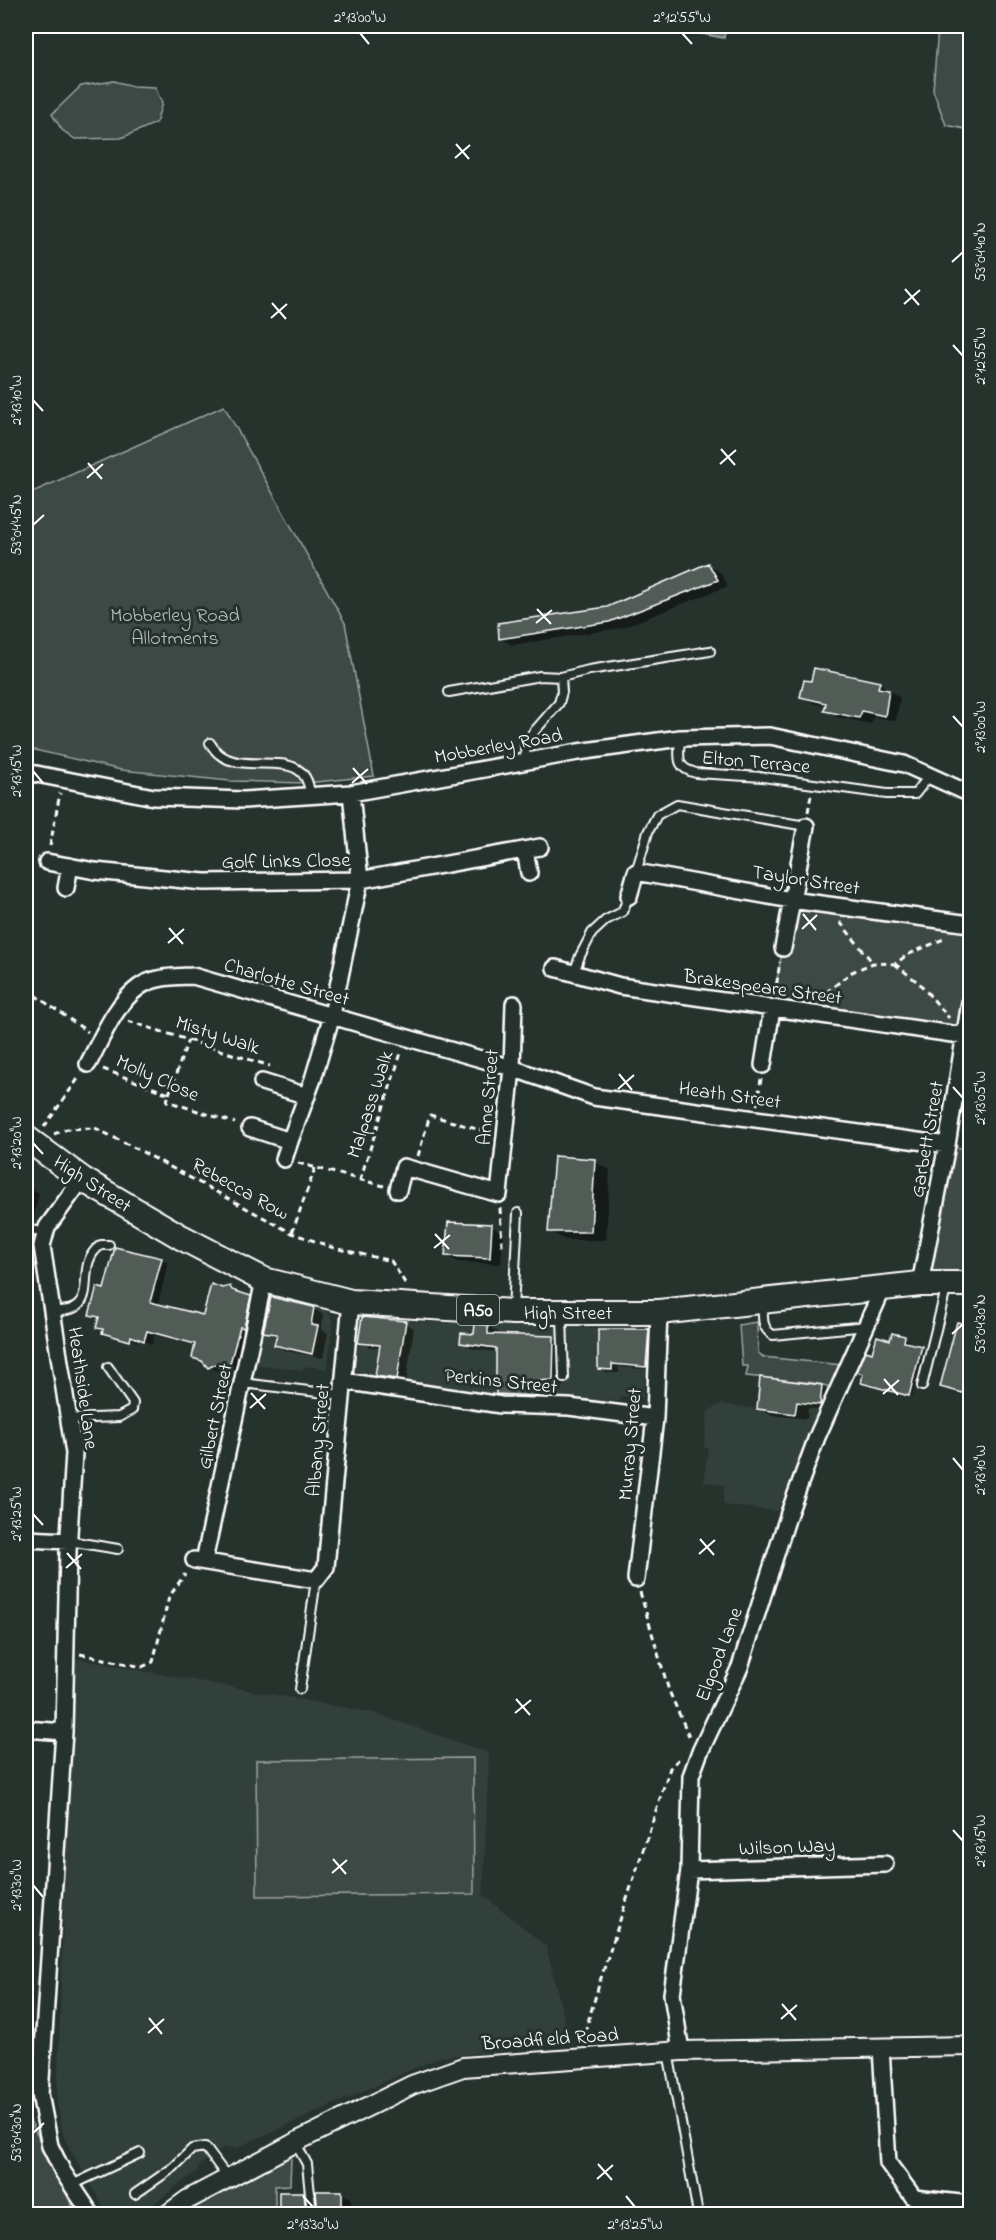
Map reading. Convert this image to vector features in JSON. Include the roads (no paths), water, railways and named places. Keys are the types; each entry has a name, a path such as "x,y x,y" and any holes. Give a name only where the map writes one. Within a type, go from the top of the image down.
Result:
{"main road":[{"name":"High Street","path":"29,1141 82,1179 181,1237 264,1280 351,1302 513,1312 659,1312 921,1284 959,1284"}],"street":[{"name":"Mobberley Road","path":"26,772 154,797 244,800 351,792 680,738 770,736 904,764 970,794"},
{"path":"284,1160 332,1015 360,880 351,792"},
{"path":"783,948 806,826"},
{"name":"Golf Links Close","path":"47,862 104,872 204,882 360,880 533,848 529,873"},
{"path":"66,888 70,866"},
{"path":"629,896 636,872"},
{"name":"Taylor Street","path":"636,872 791,900 970,924"},
{"name":"Brakespeare Street","path":"555,968 620,986 966,1036"},
{"name":"Charlotte Street","path":"88,1064 122,1004 141,985 167,977 194,976 512,1068"},
{"name":"Garbett Street","path":"921,1284 966,1057 970,1002"},
{"name":"Anne Street","path":"398,1190 404,1167 499,1194 505,1137 512,1120 514,1004"},
{"path":"764,1065 772,1009"},
{"name":"Heath Street","path":"512,1068 594,1097 947,1145"},
{"path":"262,1082 307,1096"},
{"path":"250,1128 290,1141"},
{"name":"Heathside Lane","path":"82,1179 47,1227 42,1246 74,1453 64,1651 63,1732 40,2094 50,2146 63,2172 91,2214"},
{"name":"Gilbert Street","path":"264,1280 243,1383 199,1560 316,1580"},
{"name":"Elgood Lane","path":"674,2052 672,1994 689,1870 691,1776 740,1667 789,1513 817,1437 883,1288"},
{"name":"Albany Street","path":"316,1580 326,1567 351,1302"},
{"name":"Murray Street","path":"636,1579 654,1418 659,1312"},
{"name":"Perkins Street","path":"343,1388 501,1405 569,1407 654,1418"},
{"path":"26,1539 69,1541"},
{"path":"26,1729 63,1732"},
{"name":"Wilson Way","path":"689,1870 885,1864"},
{"name":"Broadfield Road","path":"168,2214 186,2200 295,2143 412,2085 463,2067 674,2052 970,2046"},
{"path":"881,2048 888,2163 914,2198 970,2204"}],"lane":[{"path":"449,692 540,676 561,677 590,670 710,651"},
{"path":"526,762 525,746 559,703 562,692 561,677"},
{"name":"Elton Terrace","path":"680,738 679,762 685,770 696,773 763,777 887,794 915,794 930,776"},
{"path":"210,743 218,753 239,762 283,765 297,769 305,774 309,782 310,795"},
{"path":"636,872 648,832 657,815 677,804 806,826"},
{"path":"574,973 592,933 606,920 622,912 629,896"},
{"path":"513,1312 518,1213"},
{"path":"26,1229 46,1233"},
{"path":"51,1311 67,1312 79,1306 83,1299 92,1255 101,1245 109,1245"},
{"path":"922,1386 959,1284"},
{"path":"763,1301 763,1322 767,1331 773,1335 867,1326"},
{"path":"562,1312 564,1378"},
{"path":"69,1419 119,1417 132,1410 133,1403 108,1367"},
{"path":"243,1383 343,1388"},
{"path":"69,1541 118,1549"},
{"path":"300,1689 316,1580"},
{"path":"674,2052 698,2214"},
{"path":"295,2143 308,2164 312,2214"},
{"path":"135,2194 174,2167 192,2149 205,2147 228,2178"},
{"path":"72,2185 140,2153"}],"park label":[{"name":"Mobberley Road Allotments","path":"175,626"}]}
